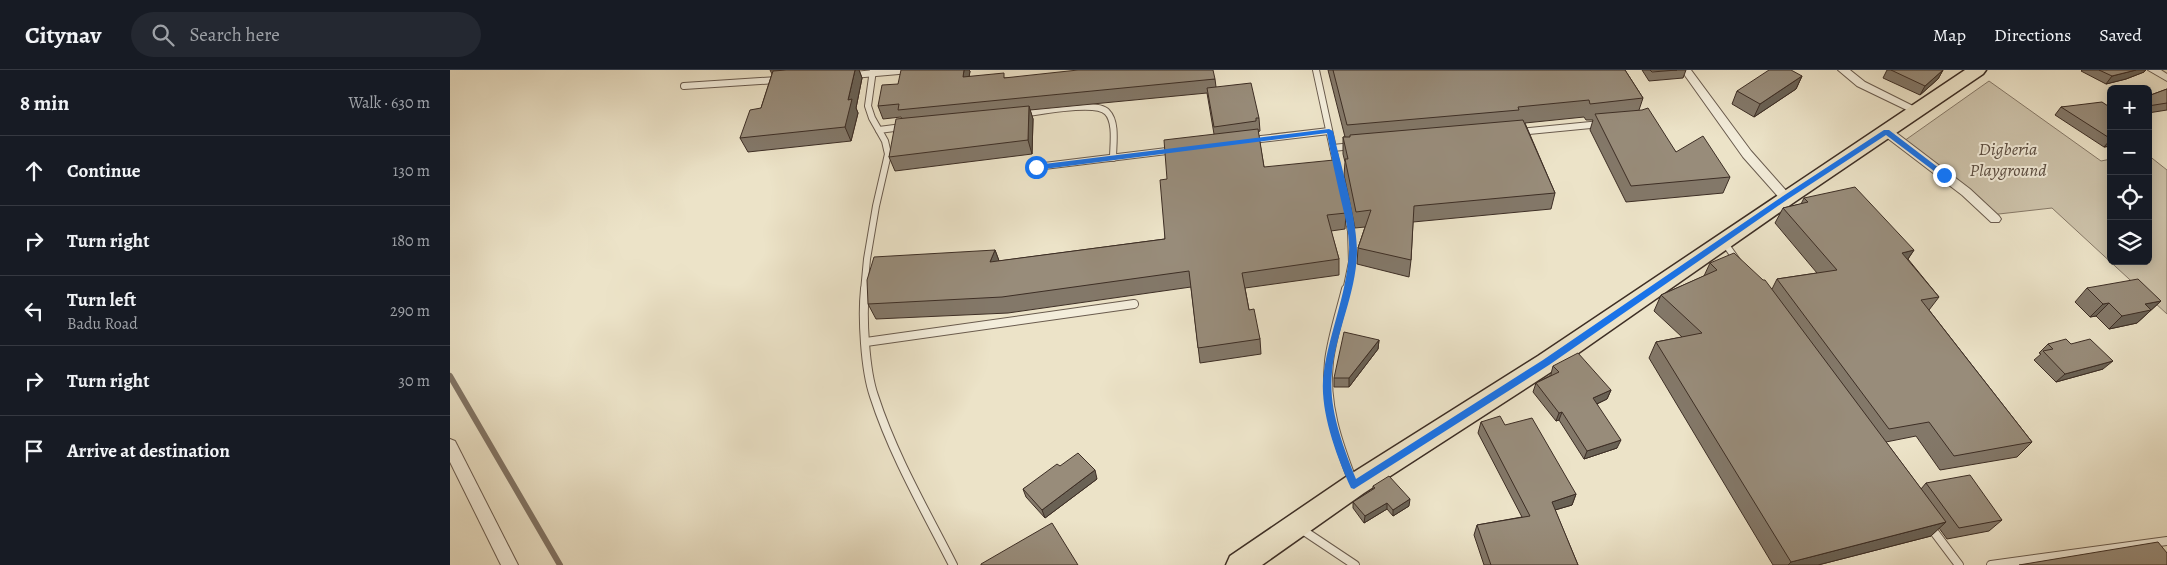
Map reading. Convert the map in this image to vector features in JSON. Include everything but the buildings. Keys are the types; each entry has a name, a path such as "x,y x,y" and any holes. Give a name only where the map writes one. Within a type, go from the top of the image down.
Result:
{"main road":[{"path":"1240,565 1354,485 1546,363 1786,198 1978,70"}],"street":[{"path":"1686,70 1747,154 1786,198"},
{"path":"1843,70 1861,84 1917,110"},
{"path":"2153,70 2167,78"},
{"path":"1886,131 1966,192 1995,219"},
{"path":"450,446 510,565"}],"lane":[{"path":"842,76 910,70"},
{"path":"1316,70 1351,231 1353,251 1351,272 1328,373 1329,400 1333,426 1341,454 1354,485"},
{"path":"872,72 868,106 872,118 885,141 888,154 876,206 867,259 864,296 866,342 873,394 898,458 953,565"},
{"path":"684,86 783,80"},
{"path":"1018,114 1087,107 1106,109 1111,119 1113,158"},
{"path":"1514,132 1610,124"},
{"path":"879,130 909,127"},
{"path":"1241,142 1329,131"},
{"path":"1333,148 1361,146"},
{"path":"1036,167 1182,149"},
{"path":"1723,241 1746,273"},
{"path":"866,342 1134,304"},
{"path":"1924,519 1959,565"},
{"path":"1296,526 1355,565"},
{"path":"1991,565 2167,540"}],"green space":[{"name":"Digberia Playground","path":"1989,81 2101,161 2107,160 2107,259 2052,208 1990,215 1904,141"},
{"name":"Digberia Playground","path":"2152,158 2167,170 2167,314 2114,265 2152,265"}],"waterway":[{"path":"450,376 560,565"}],"route":[{"path":"1036,167 1329,131 1351,231 1353,251 1351,272 1341,307 1328,373 1329,400 1333,426 1341,454 1354,485 1546,363 1886,131 1944,175"}]}
